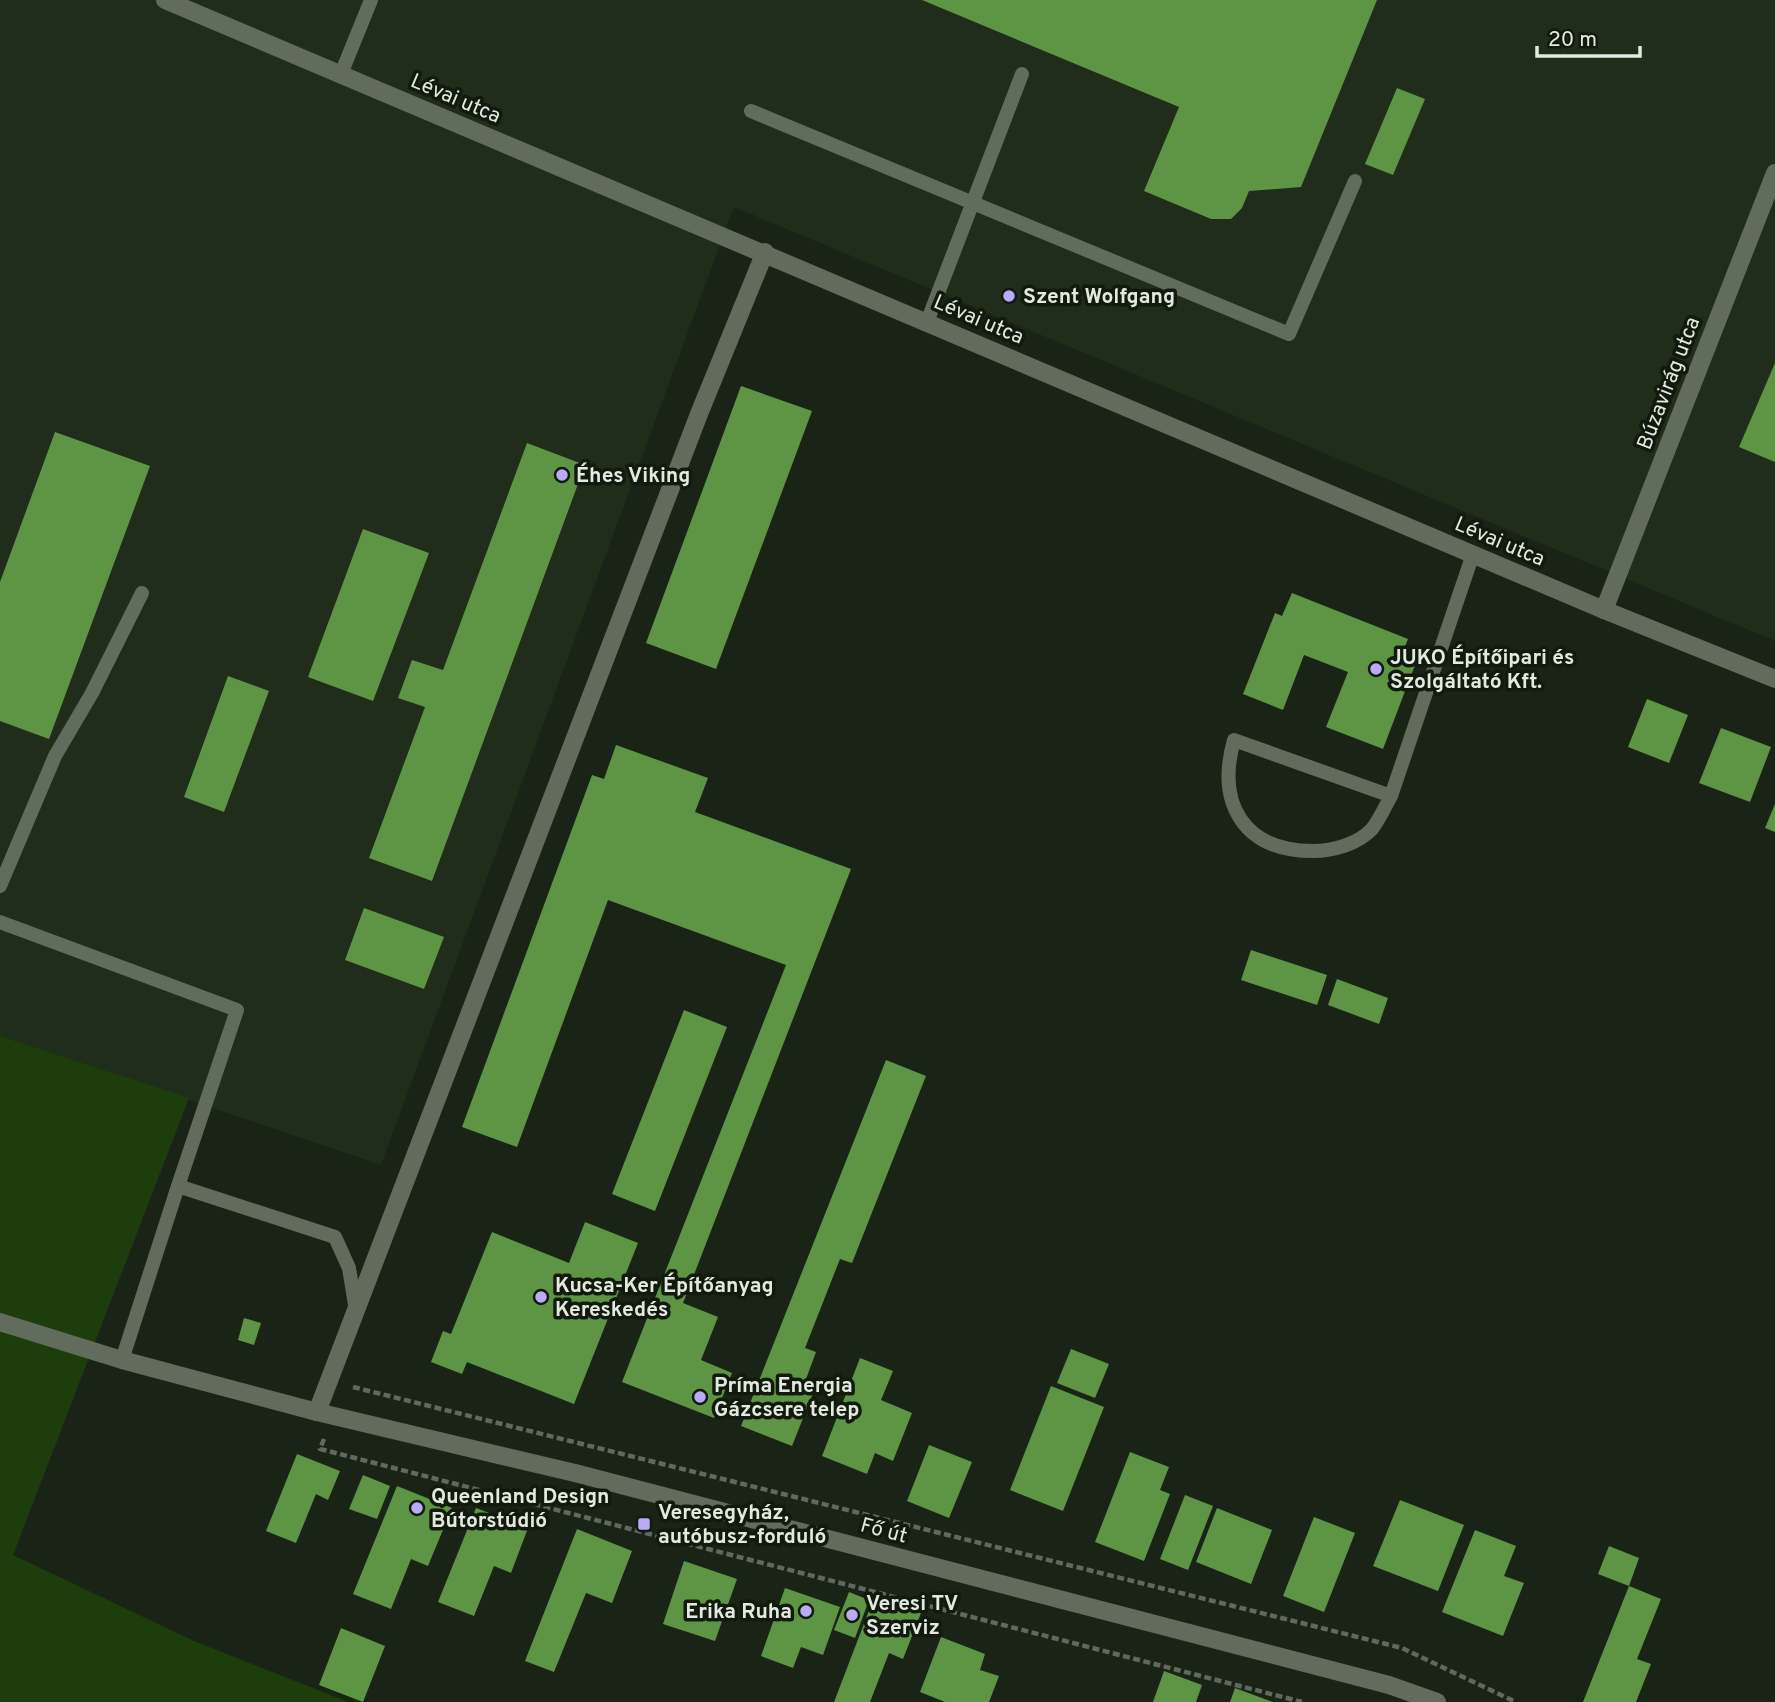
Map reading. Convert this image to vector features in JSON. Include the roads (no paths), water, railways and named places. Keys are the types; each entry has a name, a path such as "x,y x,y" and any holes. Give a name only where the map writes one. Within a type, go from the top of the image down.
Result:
{"street":[{"name":"Lévai utca","path":"165,0 1604,610 1775,679"},
{"name":"Búzavirág utca","path":"1604,610 1775,173"},
{"path":"325,1414 328,1381 689,440 765,253"},
{"name":"Fő út","path":"0,1322 121,1360 325,1414 628,1486 1389,1685 1437,1702"}],"lane":[{"path":"341,74 370,0"},
{"path":"927,322 1022,74"},
{"path":"751,111 1289,334 1355,181"},
{"path":"1391,796 1234,740 1228,762 1228,784 1234,809 1246,828 1267,845 1292,851 1326,851 1355,842 1371,829 1391,796 1473,554"},
{"path":"0,886 55,756 92,693 142,593"},
{"path":"0,922 237,1010 121,1360"},
{"path":"178,1186 335,1237 349,1268 356,1311"}],"place":[{"name":"Szent Wolfgang","path":"1009,296"},
{"name":"Éhes Viking","path":"562,475"},
{"name":"JUKO Építőipari és Szolgáltató Kft.","path":"1376,669"},
{"name":"Kucsa-Ker Építőanyag Kereskedés","path":"541,1297"},
{"name":"Príma Energia Gázcsere telep","path":"700,1397"},
{"name":"Queenland Design Bútorstúdió","path":"417,1508"},
{"name":"Veresegyház, autóbusz-forduló","path":"644,1524"},
{"name":"Erika Ruha","path":"806,1611"},
{"name":"Veresi TV Szerviz","path":"852,1615"}]}
